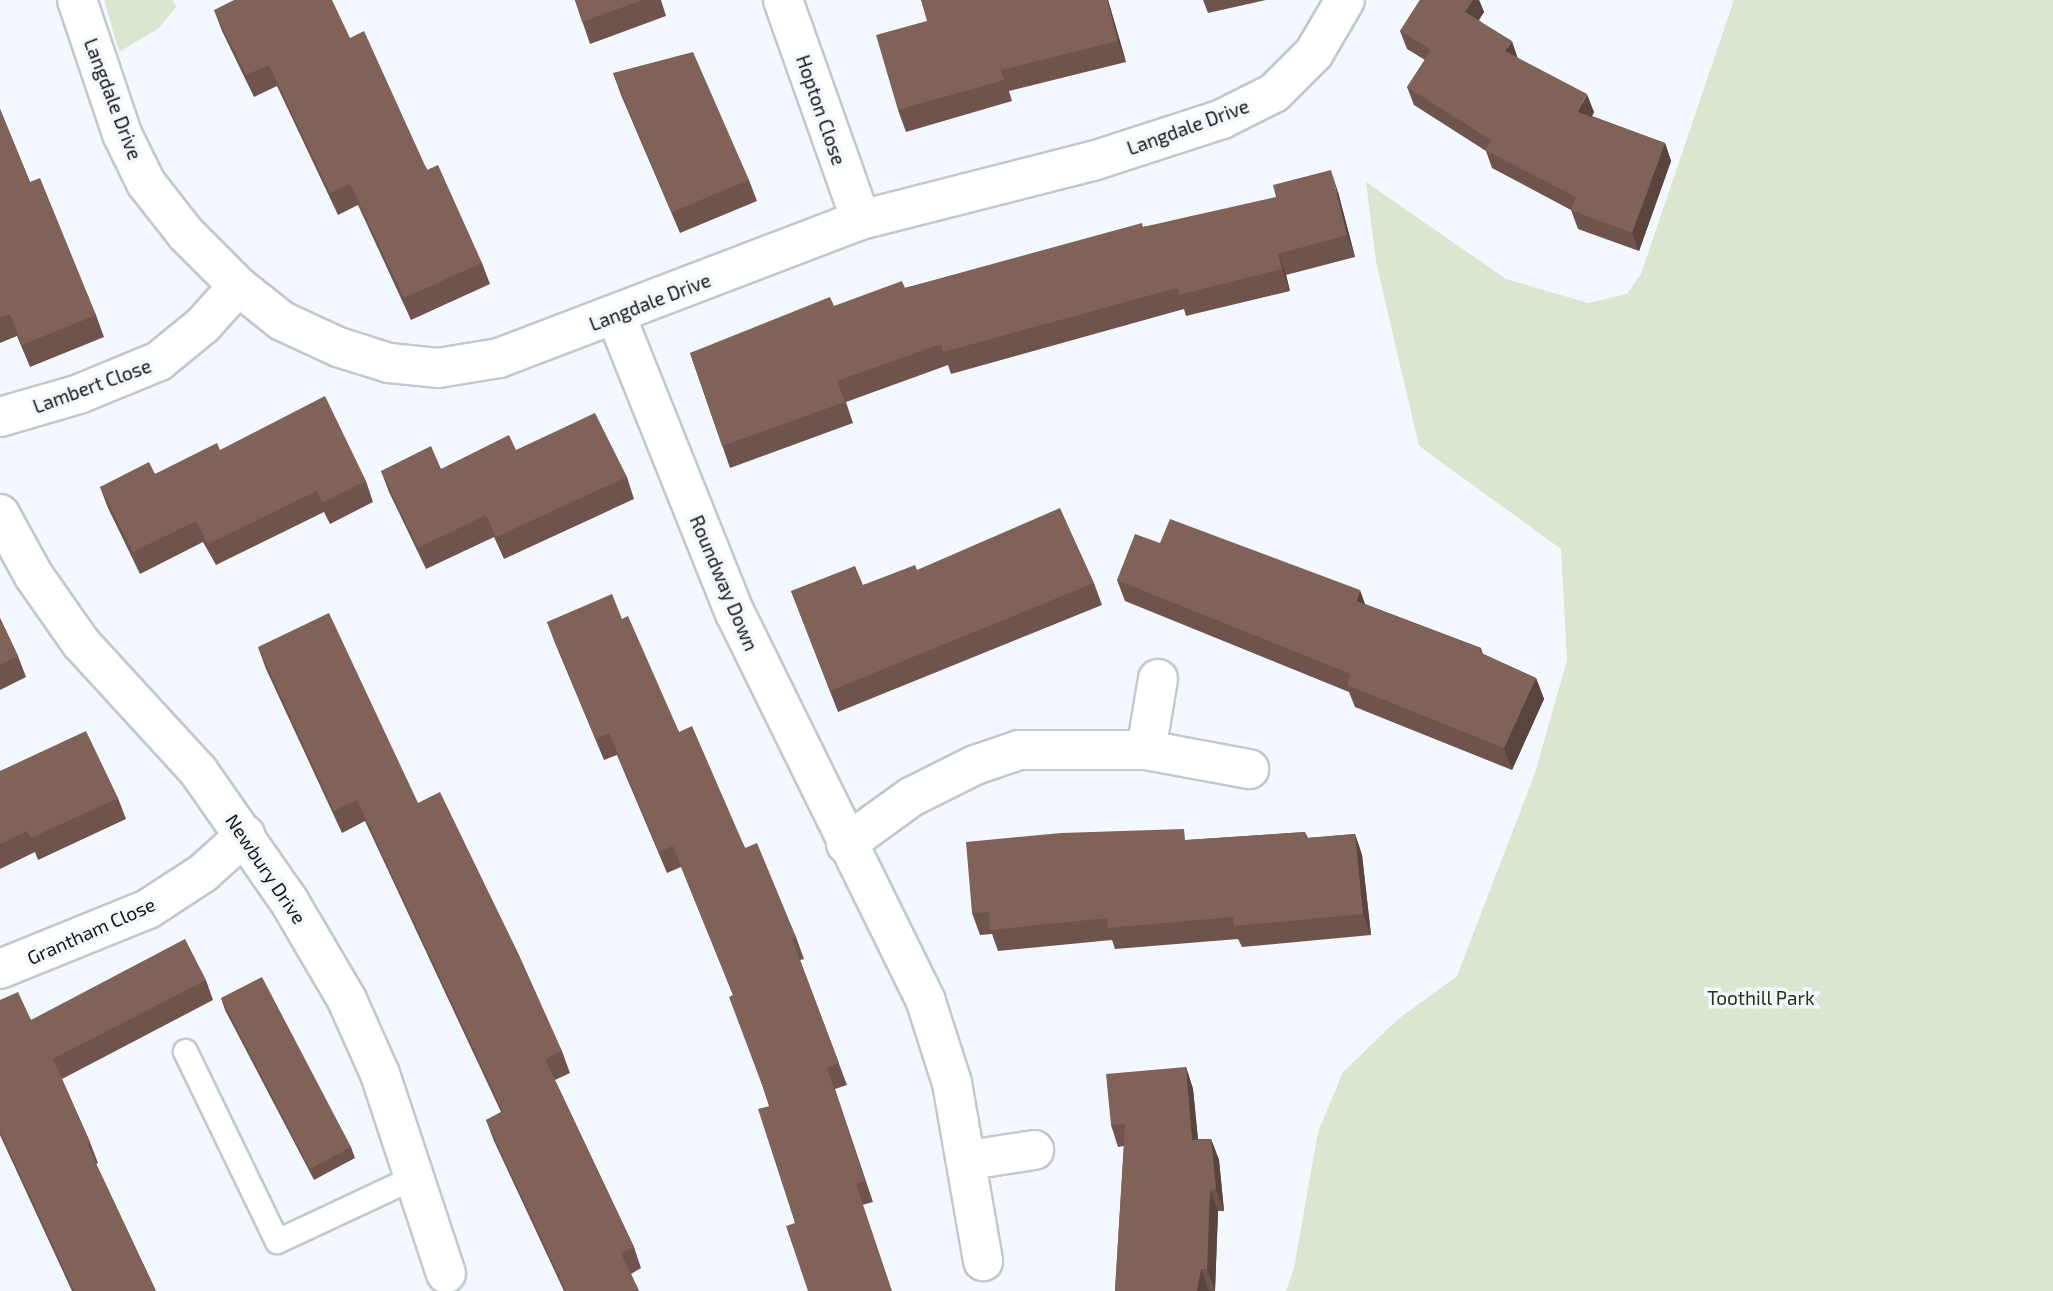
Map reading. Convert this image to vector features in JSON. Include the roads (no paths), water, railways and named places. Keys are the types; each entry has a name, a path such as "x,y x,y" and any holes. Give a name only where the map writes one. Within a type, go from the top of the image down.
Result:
{"street":[{"name":"Langdale Drive","path":"77,0 103,86 146,183 186,234 238,286 282,321 338,347 389,363 438,368 499,358 616,316 861,220 1093,161 1222,118 1274,93 1314,53 1345,0"},
{"name":"Hopton Close","path":"783,0 861,220"},
{"name":"Lambert Close","path":"0,417 79,394 159,361 203,325 238,286"},
{"name":"Roundway Down","path":"616,316 735,613 846,844 926,1002 952,1083 969,1160 984,1261"},
{"name":"Newbury Drive","path":"0,514 34,576 81,643 199,772 246,835 347,1000 416,1176 446,1273"},
{"path":"1146,750 1158,679"},
{"path":"846,844 911,797 975,765 1019,750 1146,750 1249,769"},
{"name":"Grantham Close","path":"0,970 148,909 203,873 246,835"},
{"path":"969,1160 1034,1150"}],"lane":[{"path":"185,1051 276,1241 416,1176"}],"park label":[{"name":"Toothill Park","path":"1761,998"}]}
